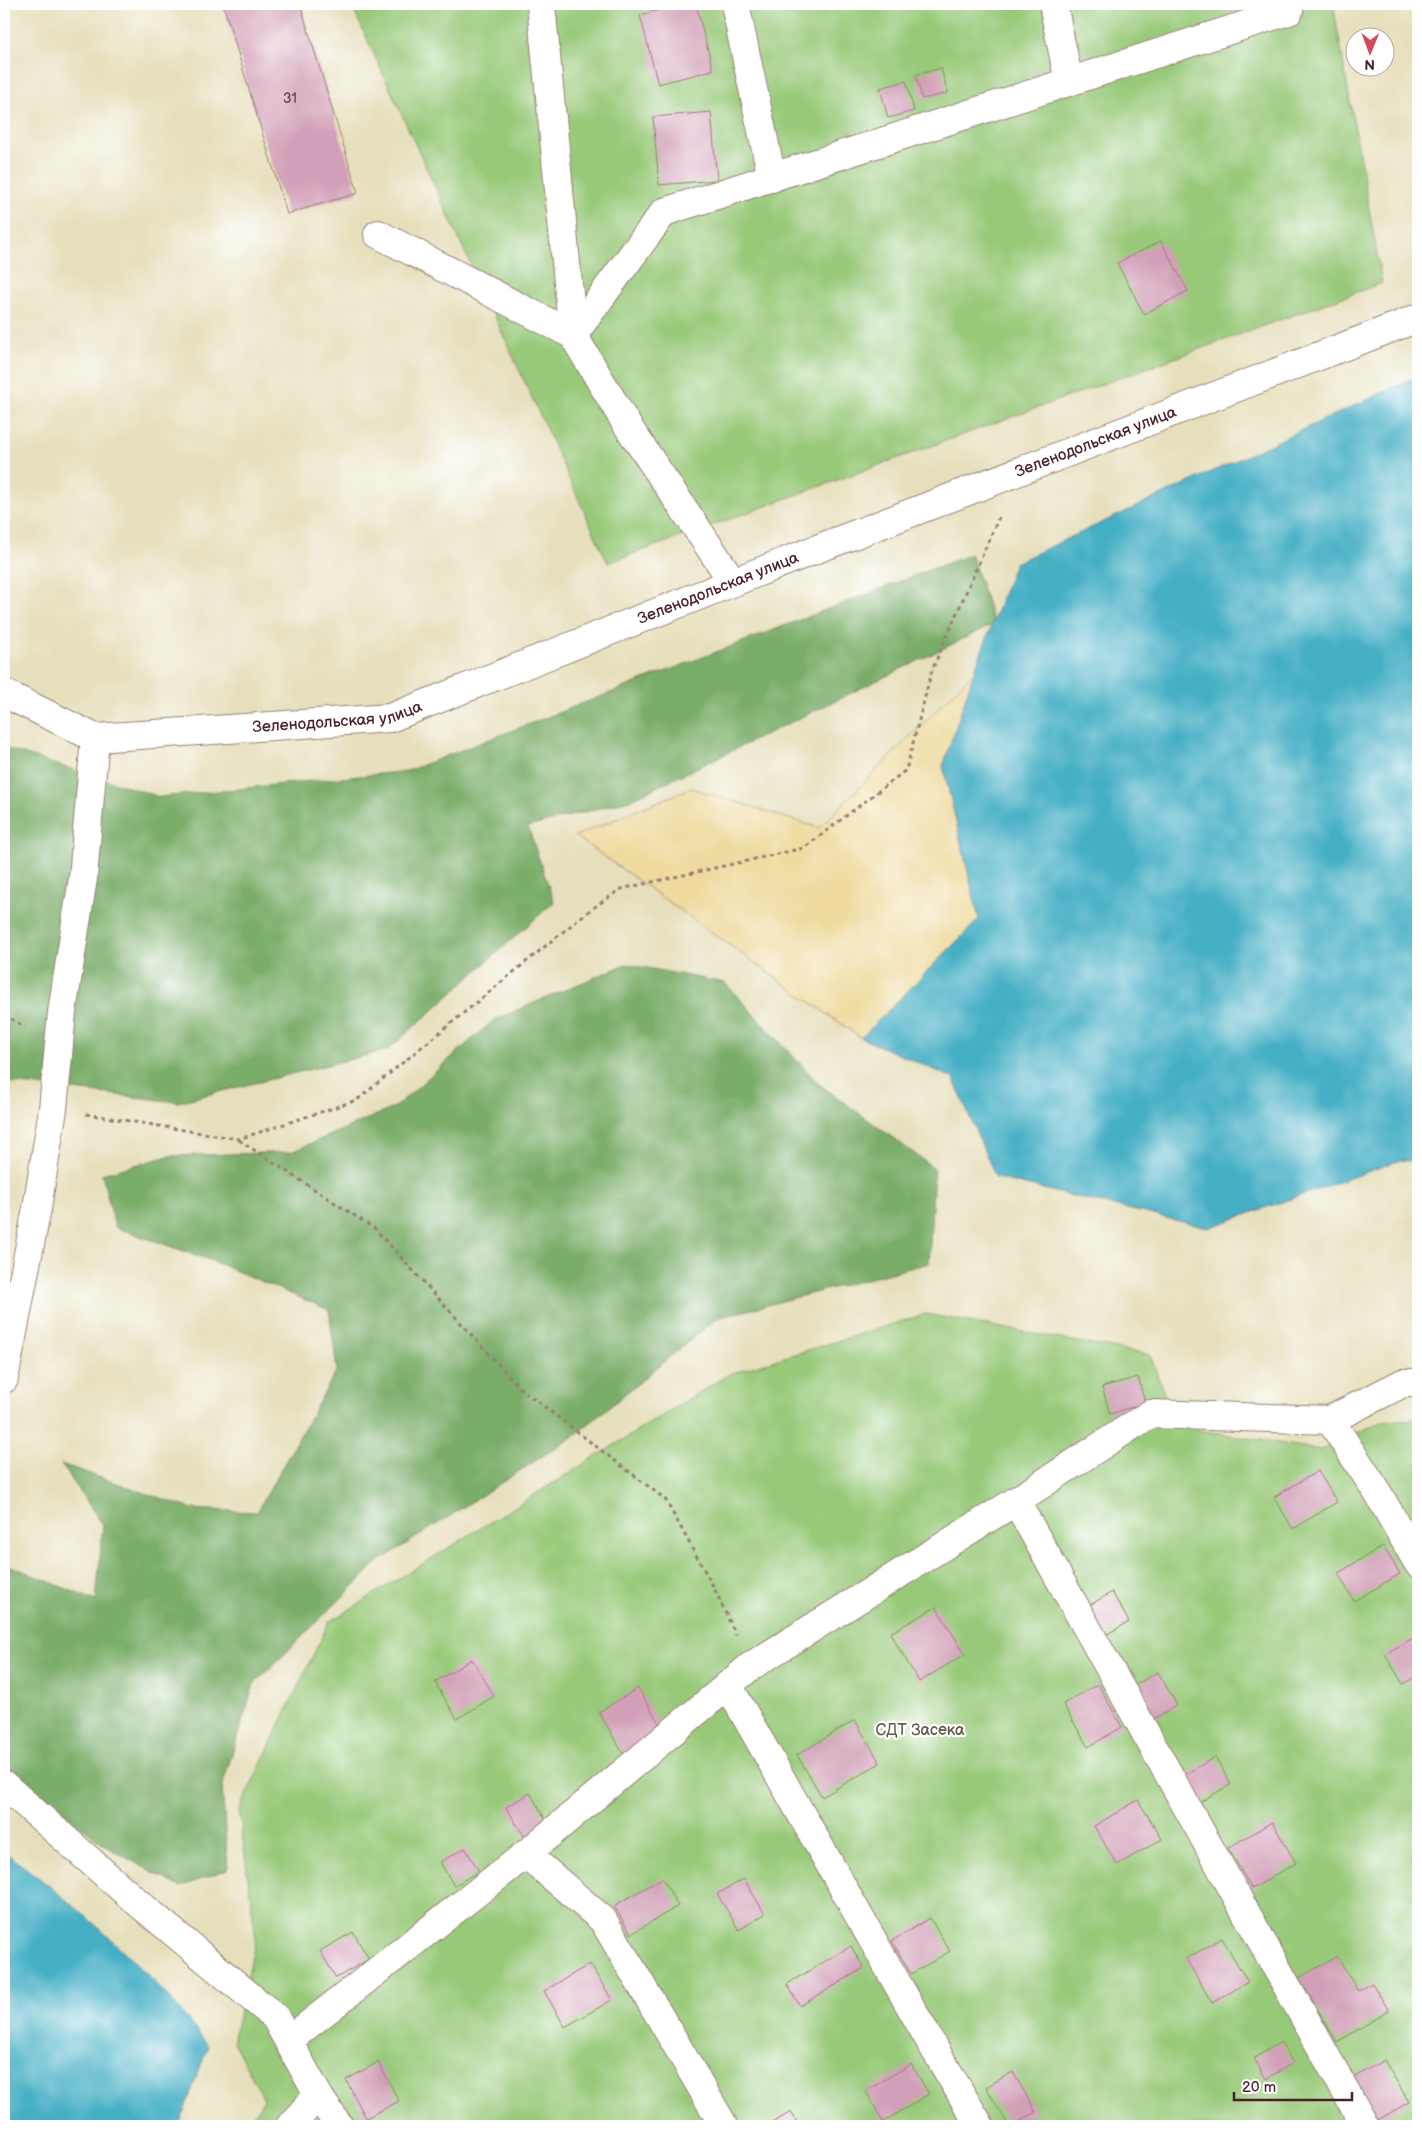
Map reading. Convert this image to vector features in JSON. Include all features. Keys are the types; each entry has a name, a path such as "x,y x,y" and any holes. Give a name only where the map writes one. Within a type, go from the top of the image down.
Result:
{"street":[{"path":"542,4 573,335 628,425 733,582"},
{"path":"736,4 772,178"},
{"path":"1053,4 1069,82"},
{"path":"573,335 664,212 1289,11"},
{"path":"378,234 573,335"},
{"name":"Зеленодольская улица","path":"95,738 390,718 733,582 1418,318"},
{"path":"4,693 95,738 83,878 62,1012 53,1109 35,1218 4,1379"},
{"path":"289,2040 526,1854 751,1666 1016,1501 1150,1414 1330,1420 1403,1383 1418,1383"},
{"path":"1330,1420 1376,1490 1418,1563"},
{"path":"1016,1501 1365,2126"},
{"path":"728,1685 980,2126"},
{"path":"4,1785 130,1896 275,2017 318,2095 339,2126"},
{"path":"526,1854 603,1920 724,2126"},
{"path":"290,2126 318,2095"}],"path":[{"path":"239,1139 357,1100 586,913 621,889 804,848 906,770 932,670 1002,512"},
{"path":"53,1109 239,1139 375,1229 521,1390 665,1499 712,1584 751,1666"}],"green space":[{"path":"351,4 1333,4 1344,67 1344,78 1346,78 1382,283 608,563"},
{"path":"971,554 994,624 630,800 528,827 554,902 388,1050 178,1102 4,1082 4,748 160,797 407,771"},
{"path":"626,964 725,983 819,1084 934,1168 929,1263 717,1318 574,1436 378,1562 254,1684 222,1786 228,1869 180,1887 105,1846 4,1765 4,1563 96,1601 103,1525 61,1464 192,1509 257,1512 337,1370 329,1310 215,1262 115,1227 102,1174 169,1156 291,1152 395,1107 494,1020"},
{"name":"СДТ Засека","path":"926,1314 1150,1355 1176,1426 1321,1450 1382,1421 1418,1419 1418,2126 246,2126 264,2099 233,2042 256,1939 239,1810 329,1622 729,1374"}],"sand":[{"path":"974,672 943,766 979,919 861,1038 575,836 691,788 819,828"}],"water":[{"path":"1418,376 1418,1162 1401,1160 1208,1228 996,1178 953,1078 861,1038 979,919 943,766 974,672 1015,563"},
{"path":"4,1852 27,1868 113,1941 172,2001 208,2046 179,2125 4,2126"}],"building":[{"path":"223,4 300,4 358,193 287,214"},
{"path":"684,4 696,4 713,70 658,84 640,15"},
{"path":"941,68 948,93 922,99 916,75"},
{"path":"906,81 914,111 888,118 880,88"},
{"path":"711,112 717,180 659,185 653,117"},
{"path":"1161,241 1188,291 1144,314 1117,263"},
{"path":"1138,1377 1145,1403 1110,1414 1102,1387"},
{"path":"1318,1471 1337,1502 1293,1529 1274,1497"},
{"path":"1383,1546 1400,1574 1354,1601 1338,1573"},
{"path":"1112,1592 1129,1622 1100,1638 1083,1609"},
{"path":"936,1607 965,1654 919,1682 890,1633"},
{"path":"1418,1635 1418,1675 1403,1684 1385,1654"},
{"path":"472,1659 494,1696 457,1719 435,1682"},
{"path":"1158,1672 1177,1705 1147,1723 1127,1690"},
{"path":"1098,1684 1122,1727 1088,1747 1063,1704"},
{"path":"638,1688 665,1733 625,1757 599,1712"},
{"path":"855,1720 880,1763 822,1797 797,1755"},
{"path":"1215,1757 1231,1784 1195,1805 1179,1778"},
{"path":"530,1793 547,1822 524,1836 506,1807"},
{"path":"1138,1800 1162,1839 1117,1865 1094,1826"},
{"path":"1272,1822 1296,1863 1252,1889 1228,1848"},
{"path":"465,1848 479,1871 454,1886 440,1862"},
{"path":"662,1878 678,1906 631,1934 614,1906"},
{"path":"744,1879 765,1914 739,1930 717,1894"},
{"path":"930,1918 950,1951 911,1974 892,1941"},
{"path":"353,1932 369,1959 336,1978 320,1951"},
{"path":"1222,1938 1248,1982 1212,2003 1186,1959"},
{"path":"851,1946 864,1968 800,2006 787,1984"},
{"path":"1337,1956 1358,1991 1372,1983 1389,2011 1337,2042 1299,1978"},
{"path":"590,1964 612,2000 565,2027 544,1991"},
{"path":"1281,2042 1293,2063 1266,2079 1254,2058"},
{"path":"1384,2060 1409,2102 1378,2120 1353,2078"},
{"path":"378,2062 399,2101 366,2118 346,2080"},
{"path":"911,2064 929,2094 883,2122 866,2091"},
{"path":"1013,2072 1036,2112 1009,2126 986,2087"},
{"path":"791,2112 799,2126 767,2126"}]}
